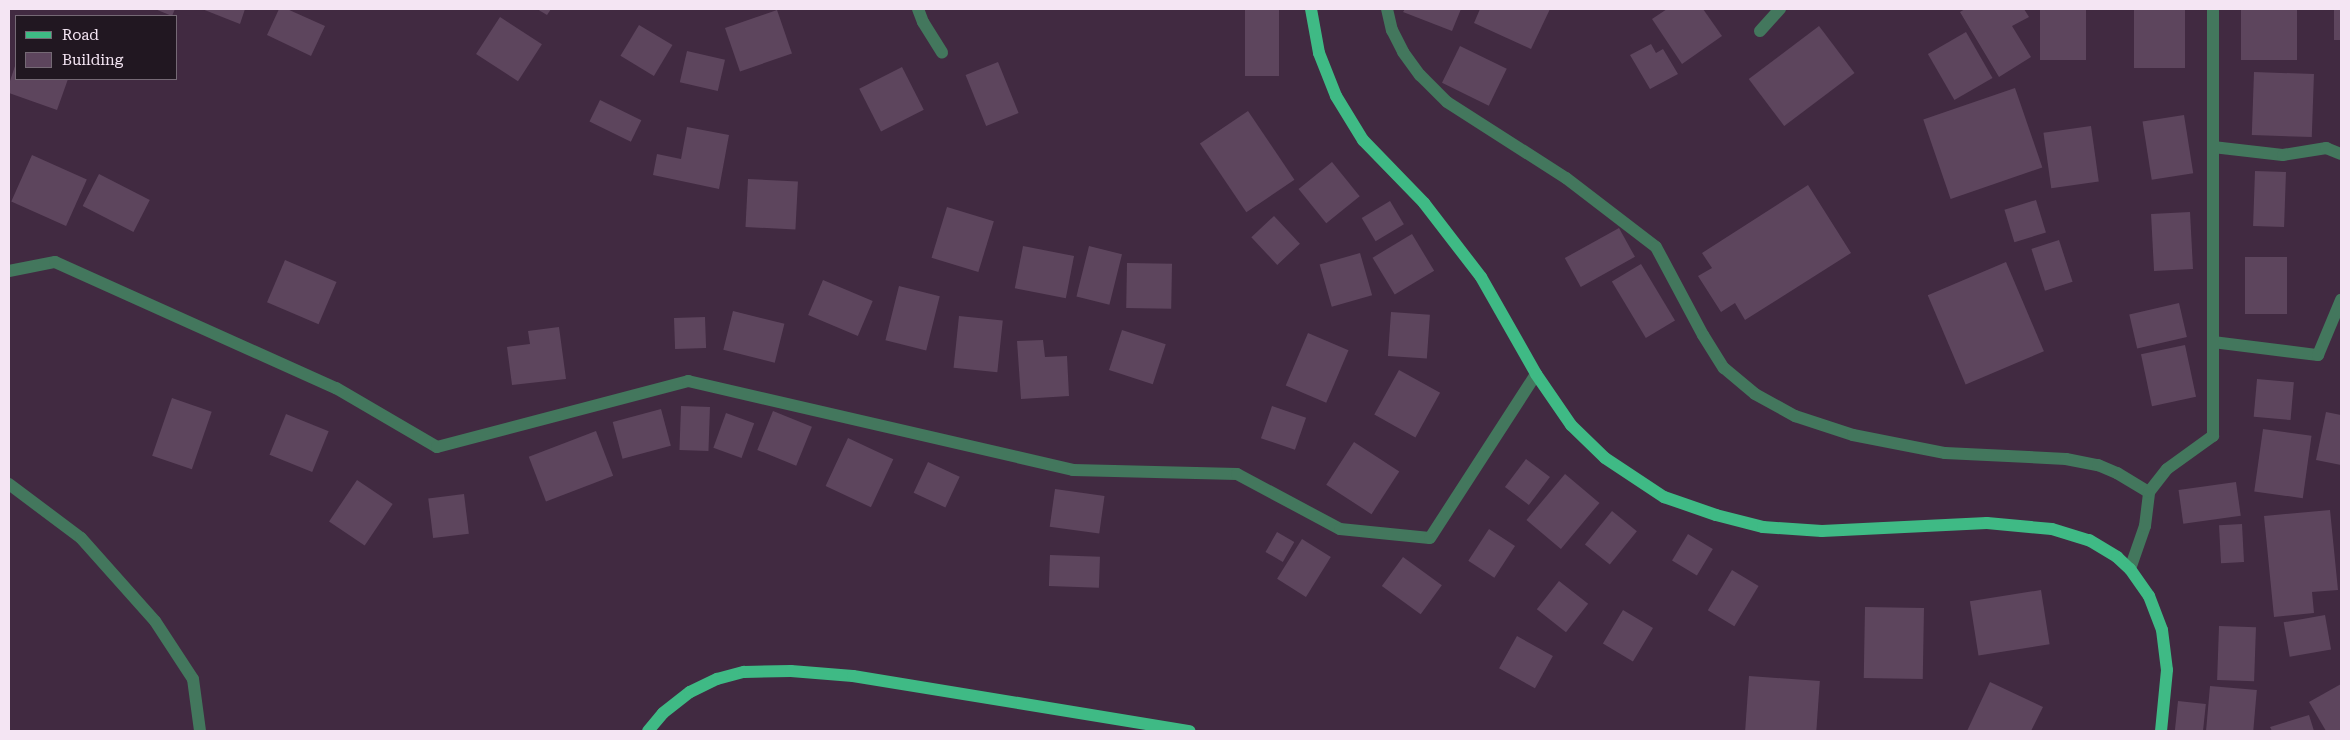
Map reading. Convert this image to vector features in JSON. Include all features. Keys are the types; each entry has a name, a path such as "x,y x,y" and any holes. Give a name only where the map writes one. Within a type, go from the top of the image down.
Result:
{"main road":[{"path":"1311,9 1319,53 1336,96 1363,140 1424,203 1481,277 1536,374 1571,425 1605,458 1664,497 1716,515 1763,527 1822,531 1987,523 2052,529 2089,540 2117,557 2130,569 2149,596 2162,630 2167,670 2161,731"},
{"path":"648,731 663,712 690,692 717,679 744,672 791,671 852,676 1190,731"}],"street":[{"path":"918,9 923,22 942,52"},
{"path":"1387,9 1392,30 1403,52 1420,75 1447,102 1566,178 1656,247 1724,368 1755,394 1795,416 1853,435 1944,453 2066,459 2098,465 2117,473 2149,492"},
{"path":"1760,31 1780,9"},
{"path":"2130,569 2145,526 2149,492 2167,469 2213,436 2213,9"},
{"path":"2213,147 2283,155 2326,148 2341,154"},
{"path":"9,271 55,262 336,388 437,447 688,381 1073,470 1237,474 1340,529 1430,538 1536,374"},
{"path":"2213,342 2318,355 2341,300"},
{"path":"9,484 80,538 155,621 193,679 200,731"}],"building":[{"path":"155,9 175,9 172,15"},
{"path":"202,9 245,9 240,24"},
{"path":"279,9 287,9 325,26 311,56 267,35"},
{"path":"537,9 551,9 547,15"},
{"path":"1245,9 1279,9 1279,76 1245,76"},
{"path":"1405,9 1461,9 1452,31 1403,12"},
{"path":"1480,9 1550,9 1531,49 1474,23"},
{"path":"1667,9 1703,9 1722,36 1682,64 1652,19"},
{"path":"1965,9 2024,9 2029,17 2012,26 2031,57 1999,77 1960,12"},
{"path":"2040,9 2086,9 2086,60 2040,60"},
{"path":"2134,9 2185,9 2185,68 2134,68"},
{"path":"2241,9 2297,9 2297,60 2241,60"},
{"path":"2334,9 2341,9 2341,40 2334,40"},
{"path":"777,10 792,53 740,71 725,28"},
{"path":"500,17 542,44 518,81 476,54"},
{"path":"639,25 672,45 654,76 620,56"},
{"path":"1819,26 1855,73 1784,126 1749,79"},
{"path":"1966,32 1992,78 1954,100 1928,54"},
{"path":"1651,44 1656,53 1663,49 1678,74 1650,89 1630,55"},
{"path":"1460,46 1507,69 1489,106 1442,83"},
{"path":"687,51 725,60 718,91 680,82"},
{"path":"998,62 1019,113 986,126 966,75"},
{"path":"15,66 15,80 68,80 57,110 9,93 9,84"},
{"path":"902,67 924,110 881,132 859,89"},
{"path":"2254,72 2314,74 2312,137 2252,135"},
{"path":"2015,88 2042,167 1951,199 1923,120"},
{"path":"600,100 641,120 631,142 589,122"},
{"path":"1248,111 1294,180 1246,212 1200,143"},
{"path":"2184,115 2193,173 2152,180 2143,122"},
{"path":"2091,126 2099,181 2051,188 2043,133"},
{"path":"687,127 729,135 719,189 653,175 657,154 681,159"},
{"path":"32,155 87,179 66,226 11,202"},
{"path":"1332,162 1360,196 1326,223 1299,189"},
{"path":"2255,171 2286,172 2284,227 2253,226"},
{"path":"99,174 150,200 133,232 83,206"},
{"path":"748,179 798,182 795,230 745,227"},
{"path":"1808,185 1851,253 1745,320 1735,303 1721,312 1698,276 1712,268 1702,253"},
{"path":"2036,200 2046,233 2014,242 2004,210"},
{"path":"1390,201 1404,224 1376,241 1362,218"},
{"path":"947,207 994,221 978,272 932,258"},
{"path":"2190,212 2193,269 2154,271 2151,214"},
{"path":"1274,216 1300,244 1277,265 1251,237"},
{"path":"1619,228 1635,257 1581,287 1565,258"},
{"path":"1412,234 1434,271 1395,295 1373,258"},
{"path":"2059,240 2073,282 2045,291 2031,249"},
{"path":"1023,246 1074,256 1066,298 1015,288"},
{"path":"1089,246 1122,254 1109,305 1076,296"},
{"path":"1360,253 1372,295 1332,307 1320,265"},
{"path":"2245,257 2287,257 2287,314 2245,314"},
{"path":"285,260 337,282 319,324 267,302"},
{"path":"2006,262 2044,351 1966,385 1928,295"},
{"path":"1127,263 1172,264 1171,309 1126,308"},
{"path":"1641,264 1675,321 1646,338 1612,282"},
{"path":"823,280 873,301 858,336 808,315"},
{"path":"899,286 940,296 926,350 885,340"},
{"path":"2179,303 2187,337 2137,349 2129,314"},
{"path":"733,311 784,324 775,363 723,350"},
{"path":"1391,312 1430,315 1427,359 1388,356"},
{"path":"959,316 1003,321 997,372 954,368"},
{"path":"705,317 706,348 675,349 674,318"},
{"path":"559,327 566,379 512,385 507,347 530,344 528,331"},
{"path":"1122,330 1166,344 1153,384 1109,370"},
{"path":"1308,333 1349,350 1326,403 1286,385"},
{"path":"1043,340 1045,357 1067,356 1069,396 1021,399 1017,341"},
{"path":"2185,345 2196,397 2152,406 2141,354"},
{"path":"1399,370 1440,393 1415,437 1374,415"},
{"path":"2257,379 2294,382 2291,420 2254,417"},
{"path":"172,398 212,412 192,469 152,456"},
{"path":"681,406 710,407 708,451 679,450"},
{"path":"1272,406 1306,418 1295,450 1261,438"},
{"path":"661,409 671,446 623,459 613,422"},
{"path":"773,411 812,427 796,466 757,450"},
{"path":"2326,412 2341,415 2341,465 2316,460"},
{"path":"726,413 754,423 742,458 713,448"},
{"path":"286,414 329,431 312,472 270,455"},
{"path":"2263,429 2312,436 2303,498 2254,491"},
{"path":"596,431 613,476 546,502 529,457"},
{"path":"848,438 893,459 871,507 826,486"},
{"path":"1354,442 1399,471 1372,514 1326,485"},
{"path":"1526,459 1550,477 1529,505 1505,487"},
{"path":"928,462 960,477 945,508 914,493"},
{"path":"1565,474 1599,503 1561,549 1526,520"},
{"path":"357,480 393,504 365,545 329,521"},
{"path":"2236,482 2241,516 2183,524 2179,490"},
{"path":"1055,489 1105,496 1099,534 1050,527"},
{"path":"464,494 469,534 433,538 428,498"},
{"path":"2330,510 2338,590 2312,592 2314,613 2274,617 2264,516"},
{"path":"1612,511 1637,531 1610,565 1585,544"},
{"path":"2242,524 2244,562 2221,563 2219,525"},
{"path":"1489,529 1515,546 1494,578 1468,561"},
{"path":"1277,532 1294,542 1283,562 1266,552"},
{"path":"1688,534 1713,549 1697,576 1672,561"},
{"path":"1302,539 1331,557 1306,597 1277,579"},
{"path":"1050,555 1100,557 1099,588 1049,586"},
{"path":"1403,557 1442,585 1421,614 1382,586"},
{"path":"1732,570 1759,586 1734,626 1708,610"},
{"path":"1559,581 1588,604 1566,632 1537,609"},
{"path":"2041,590 2050,644 1978,656 1970,601"},
{"path":"1865,607 1924,608 1923,679 1864,678"},
{"path":"1623,610 1653,628 1633,661 1603,643"},
{"path":"2325,615 2331,649 2290,657 2284,622"},
{"path":"2219,626 2256,627 2254,681 2217,680"},
{"path":"1517,636 1553,656 1535,688 1499,668"},
{"path":"1749,676 1820,681 1816,731 1745,731"},
{"path":"1990,682 2043,707 2031,731 1967,731"},
{"path":"2341,684 2341,731 2326,731 2309,702"},
{"path":"2210,686 2257,690 2253,731 2206,731"},
{"path":"2178,701 2206,704 2203,731 2175,731"},
{"path":"2309,715 2314,731 2272,731 2270,727"}]}
